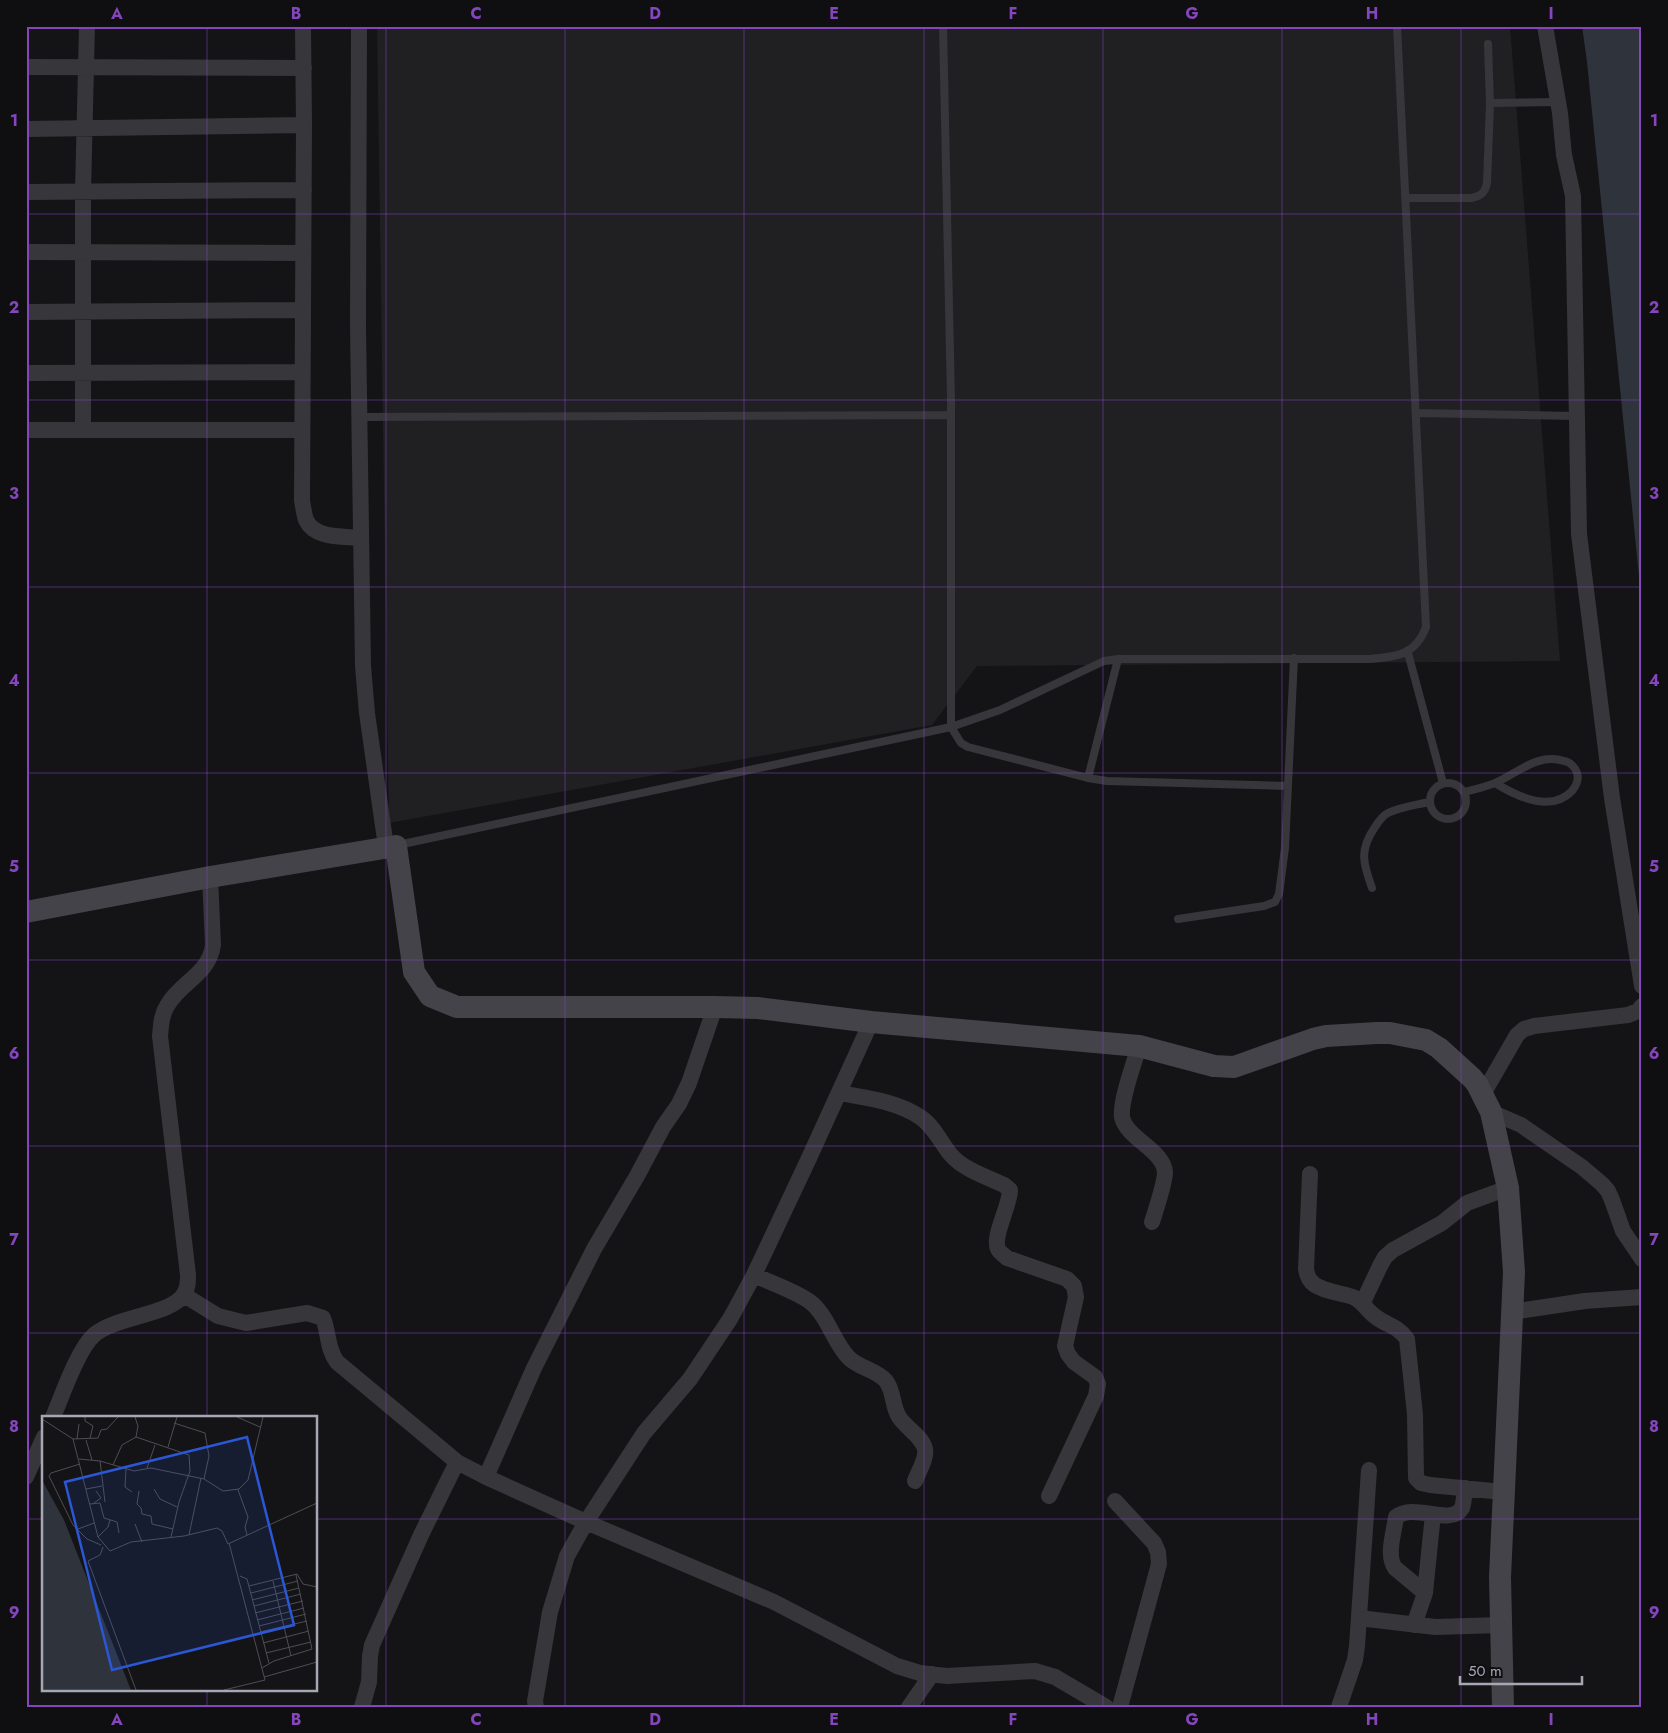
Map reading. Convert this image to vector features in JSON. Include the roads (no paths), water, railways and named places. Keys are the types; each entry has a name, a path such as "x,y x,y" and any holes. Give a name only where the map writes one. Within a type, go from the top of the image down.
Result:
{"street":[{"path":"83,430 83,192 87,26"},
{"path":"303,26 302,500 306,519 312,530 319,533 361,538"},
{"path":"359,26 359,417 363,666 367,713 414,972 430,996 456,1007 758,1008 871,1022 1139,1046 1226,1068 1326,1036 1390,1033 1419,1038 1433,1043 1472,1078 1487,1103 1508,1188 1513,1264 1500,1586 1503,1707"},
{"path":"1545,26 1572,196 1579,534 1612,798 1642,986"},
{"path":"26,67 304,68"},
{"path":"26,129 304,125"},
{"path":"26,192 304,190"},
{"path":"26,252 303,252"},
{"path":"26,312 303,310"},
{"path":"26,373 302,372"},
{"path":"26,430 302,430"},
{"path":"26,912 210,877 391,846"},
{"path":"52,1416 78,1358 94,1335 113,1324 173,1305 184,1295 188,1287 160,1036 162,1018 166,1007 173,997 208,963 212,955 210,877"},
{"path":"1487,1103 1517,1035 1524,1029 1534,1026 1628,1015 1638,1011 1642,1006"},
{"path":"486,1477 534,1368 594,1249 663,1127 679,1104 689,1083 715,1007"},
{"path":"536,1707 535,1701 550,1612 567,1556 586,1522 644,1433 695,1371 730,1319 754,1275 871,1022"},
{"path":"1139,1046 1122,1105 1122,1118 1163,1163 1165,1174 1152,1222"},
{"path":"839,1093 886,1102 919,1116 929,1124 952,1156 961,1164 1004,1185 1010,1190 1010,1200 996,1243 999,1251 1007,1258 1068,1280 1074,1286 1076,1297 1065,1346 1074,1362 1095,1377 1098,1384 1096,1396 1049,1496"},
{"path":"1487,1103 1582,1167 1602,1184 1608,1191 1623,1231 1642,1259"},
{"path":"1310,1174 1306,1269 1308,1278 1315,1285 1363,1302 1377,1319 1402,1331 1408,1339 1415,1414 1416,1478 1421,1483 1430,1485 1503,1492"},
{"path":"1363,1302 1383,1261 1392,1250 1442,1223 1467,1202 1508,1188"},
{"path":"754,1275 808,1300 817,1308 846,1356 855,1364 884,1378 888,1384 897,1415 923,1443 925,1451 914,1481"},
{"path":"184,1295 218,1316 246,1323 307,1313 324,1318 331,1355 337,1362 457,1462 586,1522 774,1602 898,1666 920,1673 948,1676 1035,1671 1055,1676 1106,1707"},
{"path":"1512,1312 1585,1301 1642,1297"},
{"path":"26,1477 42,1441"},
{"path":"362,1707 369,1682 372,1645 457,1462"},
{"path":"1339,1707 1355,1660 1370,1470"},
{"path":"1425,1593 1395,1568 1390,1557 1396,1517 1401,1513 1410,1511 1444,1516 1454,1514 1462,1508 1465,1488"},
{"path":"1115,1501 1154,1543 1158,1552 1159,1564 1120,1707"},
{"path":"1414,1625 1425,1593 1433,1514"},
{"path":"1359,1618 1414,1625 1501,1626"},
{"path":"909,1707 932,1674"}],"lane":[{"path":"943,26 950,415 951,727 961,743 968,747 1088,778 1107,781 1288,786"},
{"path":"391,846 951,727 1000,710 1104,661 1118,659 1370,659 1390,658 1408,652 1422,638 1426,627 1397,26"},
{"path":"1406,198 1471,198 1480,196 1485,191 1487,183 1490,102 1488,44"},
{"path":"1490,102 1558,102"},
{"path":"1416,413 1576,416"},
{"path":"359,417 950,415"},
{"path":"1408,652 1443,783"},
{"path":"1178,919 1264,906 1275,902 1279,894 1284,858 1294,658"},
{"path":"1088,778 1118,659"},
{"path":"1464,792 1495,783 1529,764 1544,759 1559,759 1567,762 1574,767 1577,774 1577,782 1573,790 1561,799 1552,802 1521,797 1495,783"},
{"path":"1443,783 1455,784 1464,792 1466,798 1464,810 1455,818 1449,820 1438,817 1433,813 1429,802 1433,790 1443,783"},
{"path":"1372,888 1363,858 1366,841 1382,817 1389,812 1429,802"}]}
